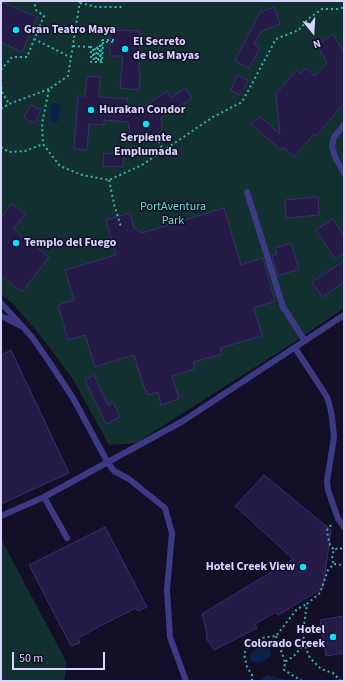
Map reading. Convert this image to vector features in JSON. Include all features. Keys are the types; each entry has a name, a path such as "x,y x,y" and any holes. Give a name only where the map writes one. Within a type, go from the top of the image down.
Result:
{"lane":[{"path":"344,125 334,137 332,147 336,159 344,172"},
{"path":"247,192 283,307 305,341"},
{"path":"1,303 24,327 48,360 73,398 108,463 114,471 129,479 165,508 172,533 167,590 170,637 186,681"},
{"path":"1,516 44,497 183,421 344,315"},
{"path":"1,316 24,327"},
{"path":"295,348 327,397 330,407 334,437 327,481 328,490 338,519 344,527"},
{"path":"44,497 67,538"}],"path":[{"path":"1,70 12,57 27,57 44,16 36,10 35,5 37,1"},
{"path":"1,109 9,104 49,89 68,76 80,2 98,7 124,7"},
{"path":"49,89 42,124 43,144 60,166 82,175 109,180 142,165 213,116 231,109 242,102 276,39 299,30 308,19 322,9 339,9 344,6"},
{"path":"34,39 71,57"},
{"path":"102,40 114,40 114,42 103,42 102,62 91,62 91,47 93,47 94,59 95,46 97,47 96,60 98,60 98,46 100,46 101,60 102,40"},
{"path":"72,46 91,47"},
{"path":"1,82 2,92 9,104"},
{"path":"156,137 163,150"},
{"path":"1,147 9,152 25,151 43,144"},
{"path":"109,180 121,227"},
{"path":"334,550 330,545 327,530 338,519"},
{"path":"334,550 344,548"},
{"path":"334,550 332,556 334,564"},
{"path":"334,564 342,565 344,563"},
{"path":"252,681 252,675 247,667 244,654 248,645 260,638 276,636 297,609 307,604 320,593 328,570 334,564"},
{"path":"307,604 304,619 304,644 310,658 321,669 333,673 341,681"},
{"path":"276,636 285,662 284,670 302,681"},
{"path":"285,662 294,656 304,644"}],"green space":[{"name":"PortAventura Park","path":"1,1 344,1 344,308 290,345 136,443 109,445 74,381 35,329 13,304 1,294"},
{"path":"1,539 67,663 64,681 1,681"}],"water":[{"path":"58,103 61,106 58,122 52,123 50,121 50,109 51,105"},
{"path":"267,642 269,644 271,656 266,660 254,663 251,661 251,654 259,644"},
{"path":"267,675 273,676 290,681 259,681"}],"building":[{"name":"Gran Teatro Maya","path":"1,2 37,17 22,52 1,42"},
{"path":"274,7 280,24 261,31 254,44 260,48 249,68 235,61 260,12"},
{"path":"110,30 140,31 139,90 120,88 123,56 110,56"},
{"path":"333,34 344,53 344,103 316,136 314,134 294,157 283,147 281,150 251,124 261,117 280,134 276,94 297,70 301,74 306,68 315,76 327,63 317,45"},
{"path":"238,75 248,80 240,95 231,90"},
{"path":"87,76 100,77 99,97 128,99 127,111 138,109 138,111 167,91 171,98 185,88 192,98 161,118 162,129 152,140 141,141 136,138 136,142 132,142 128,122 104,120 104,125 89,124 87,150 74,149 78,96 85,96"},
{"path":"31,105 41,110 34,123 24,118"},
{"path":"104,153 124,155 123,167 103,166"},
{"path":"318,197 319,215 286,218 285,200"},
{"name":"Templo del Fuego","path":"12,204 25,214 13,229 49,257 22,292 1,276 1,218"},
{"path":"224,208 241,265 263,258 275,301 254,308 262,336 220,348 222,354 193,362 195,369 172,376 179,399 161,405 158,392 148,395 145,390 134,355 95,367 85,335 68,340 58,305 74,300 65,270 116,255 106,220 130,213 134,228 142,233"},
{"path":"333,219 344,236 344,253 335,259 316,230"},
{"path":"291,243 299,269 278,276 272,256 277,254 275,248"},
{"path":"344,261 344,282 322,297 312,282"},
{"path":"11,350 69,473 1,504 1,355"},
{"path":"94,375 108,405 113,402 120,417 106,424 85,380"},
{"name":"Hotel Creek View","path":"264,475 331,530 323,588 278,615 276,612 255,624 257,628 214,650 206,638 207,634 202,614 293,559 235,506"},
{"path":"105,527 147,607 138,611 136,608 102,625 78,638 80,643 71,646 29,565"},
{"name":"Hotel Colorado Creek","path":"344,616 344,653 326,656 320,620"}],"place":[{"name":"Gran Teatro Maya","path":"16,30"},
{"name":"El Secreto de los Mayas","path":"125,49"},
{"name":"Hurakan Condor","path":"91,110"},
{"name":"Serpiente Emplumada","path":"146,124"},
{"name":"Templo del Fuego","path":"16,243"},
{"name":"Hotel Creek View","path":"303,567"},
{"name":"Hotel Colorado Creek","path":"333,637"}]}
